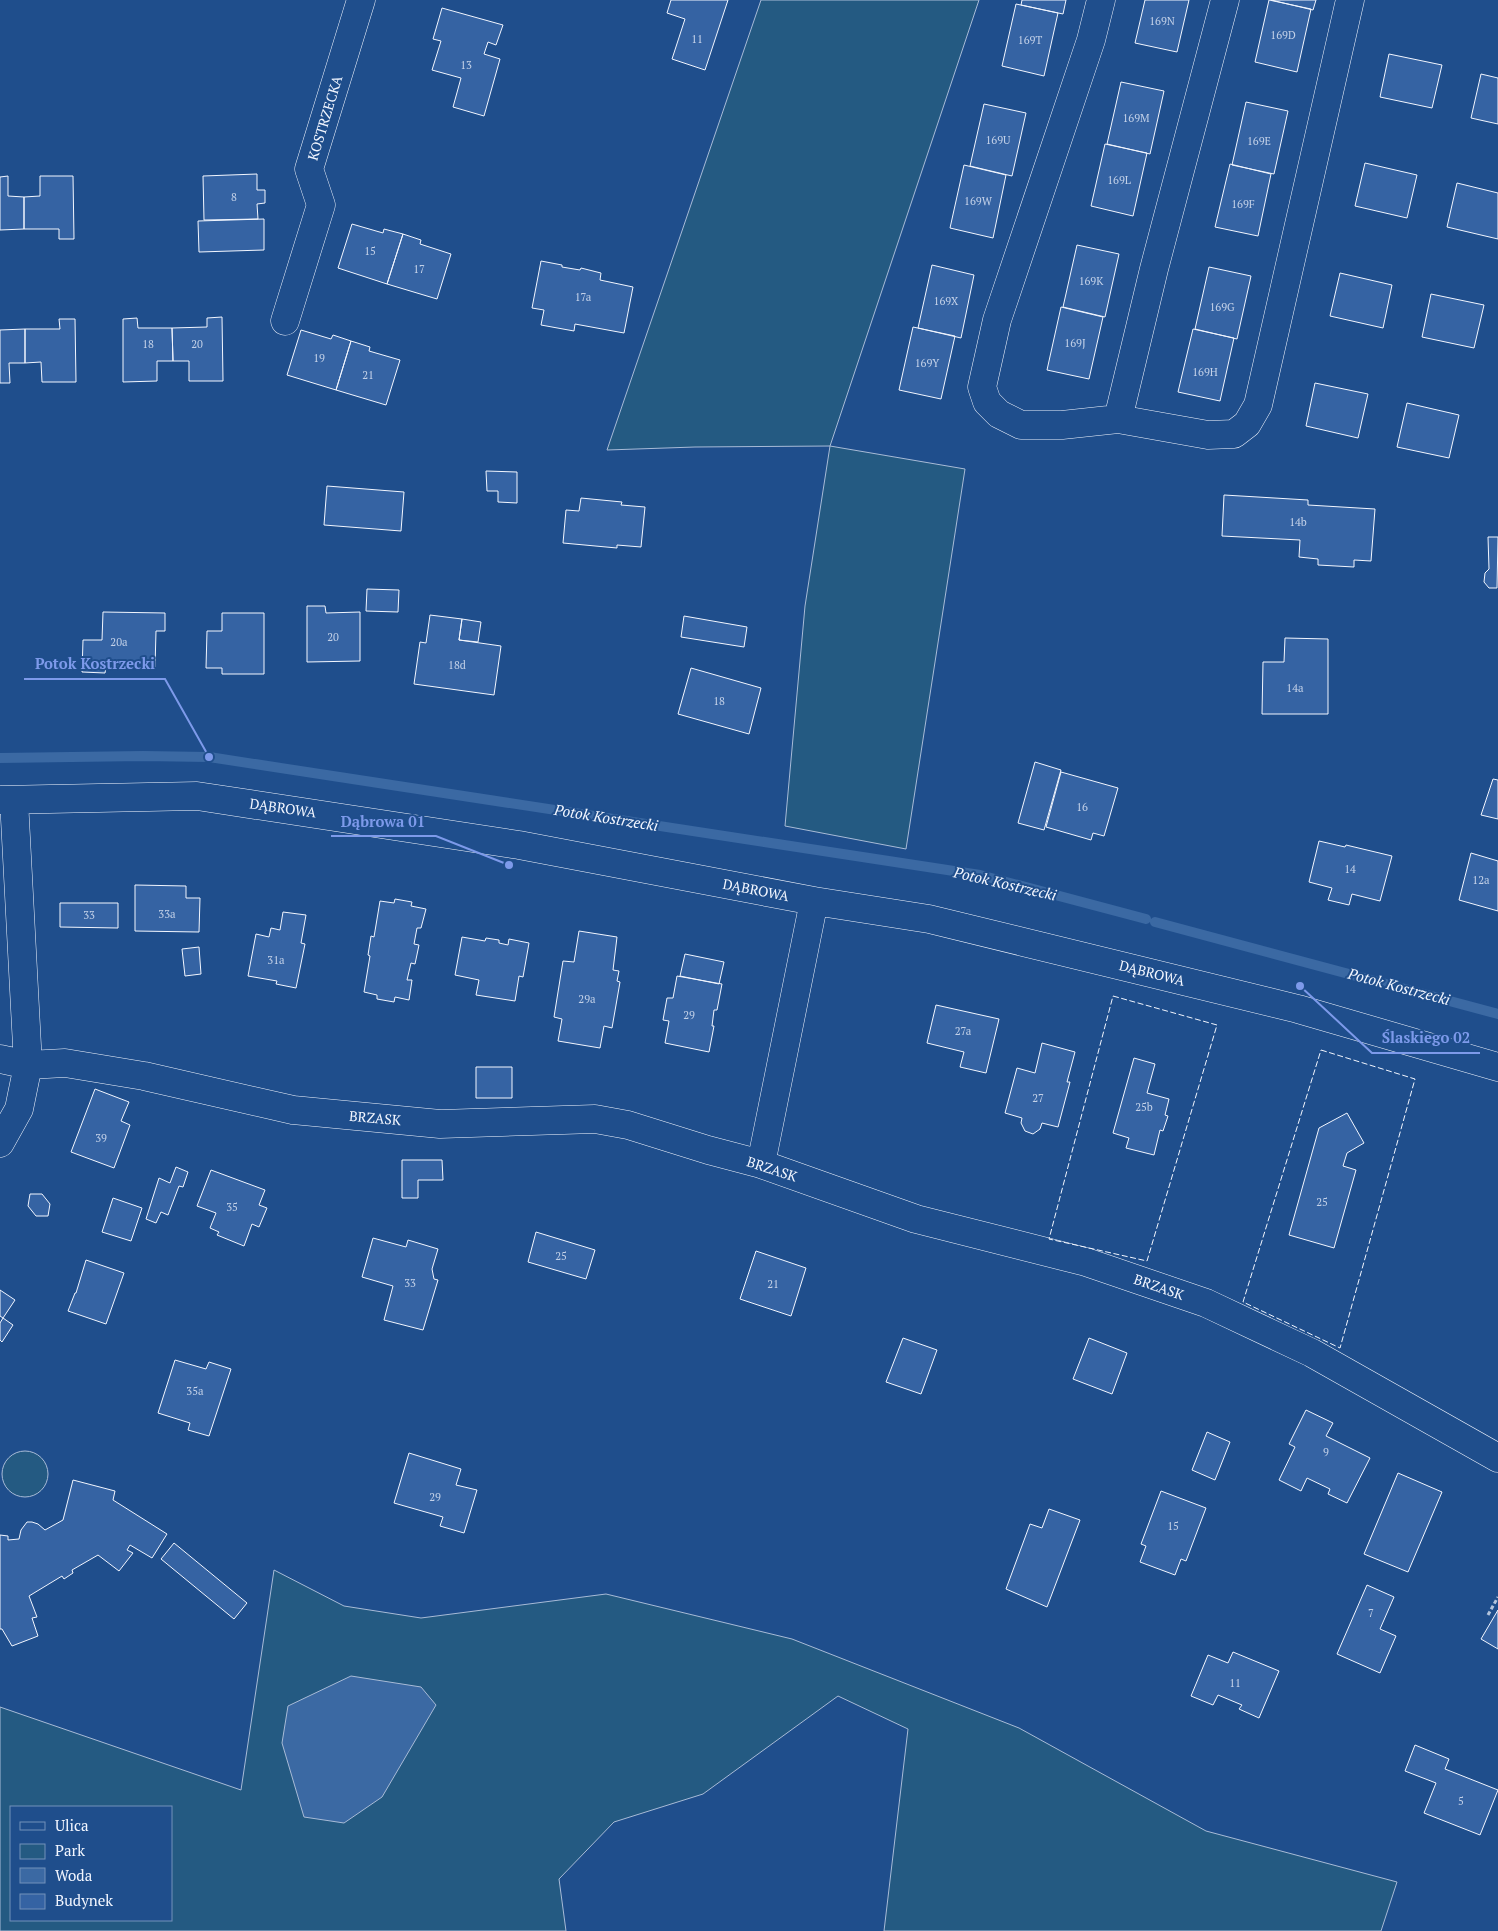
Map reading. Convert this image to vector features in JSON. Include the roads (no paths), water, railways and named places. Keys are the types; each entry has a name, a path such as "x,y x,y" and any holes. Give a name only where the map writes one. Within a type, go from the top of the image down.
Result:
{"street":[{"name":"KOSTRZECKA","path":"285,321 321,205 309,169 361,0"},
{"path":"1101,0 1091,40 997,320 982,387 987,402 999,414 1021,425 1062,425 1118,419 1208,435 1234,434 1247,424 1258,404 1350,0"},
{"path":"1118,419 1154,269 1225,0"},
{"name":"DĄBROWA","path":"7,800 197,796 519,845 814,901 929,919 1298,1009 1498,1067"},
{"path":"0,1143 19,1109 28,1065 7,800"},
{"path":"761,1164 814,901"},
{"name":"BRZASK","path":"0,1059 28,1065 65,1063 144,1076 292,1110 440,1124 595,1119 628,1126 761,1164 916,1219 1086,1262 1206,1303 1312,1353 1498,1458"}],"water":[{"path":"351,1676 421,1687 436,1705 382,1797 344,1823 304,1817 282,1743 288,1706"}],"waterway":[{"name":"Potok Kostrzecki","path":"0,758 209,757 980,875 1146,919"},
{"name":"Potok Kostrzecki","path":"1155,922 1498,1014"}],"place":[{"name":"Potok Kostrzecki","path":"209,757"},
{"name":"Dąbrowa 01","path":"509,865"},
{"name":"Ślaskiego 02","path":"1300,986"}]}
